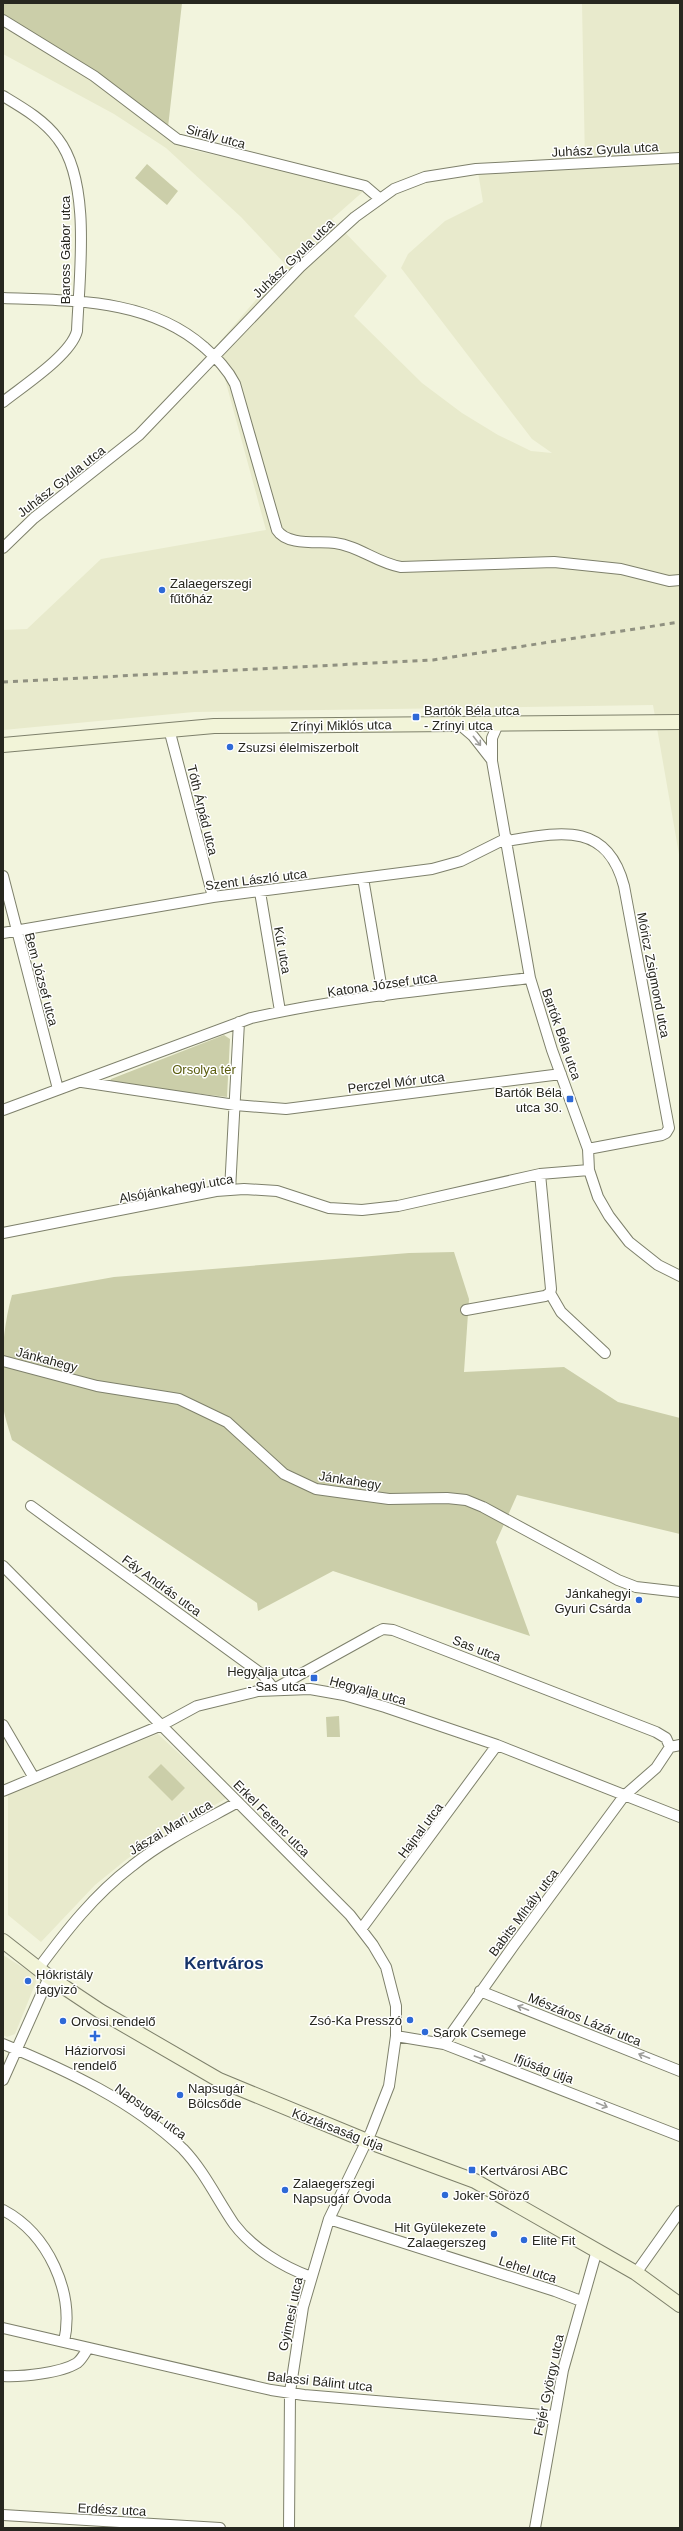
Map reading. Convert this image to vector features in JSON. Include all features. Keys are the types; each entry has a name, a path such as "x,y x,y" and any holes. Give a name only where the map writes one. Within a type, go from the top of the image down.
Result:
{"street":[{"name":"Sirály utca","path":"3,20 94,76 177,140 365,186 379,198"},
{"name":"Baross Gábor utca","path":"3,96 51,129 69,156 76,179 79,204 77,330 72,342 64,352 3,402"},
{"name":"Juhász Gyula utca","path":"3,548 34,518 138,435 300,267 339,230 379,198 412,181 468,170 680,158"},
{"path":"3,298 78,302 123,307 154,318 185,332 214,356 223,364 235,384 277,530 286,539 352,546 387,563 400,567 554,562 621,569 669,580 680,580"},
{"name":"Zrínyi Miklós utca","path":"3,745 169,728 680,722"},
{"path":"459,724 473,736 492,761"},
{"name":"Bartók Béla utca","path":"498,724 492,738 492,761 530,978 561,1074 588,1149 589,1170 603,1206 622,1234 646,1256 680,1276"},
{"name":"Tóth Árpád utca","path":"169,728 212,897"},
{"name":"Móricz Zsigmond utca","path":"507,840 555,834 588,838 609,852 618,866 624,886 669,1128 666,1133 662,1135 588,1149"},
{"name":"Szent László utca","path":"3,933 212,897 432,869 454,864 507,840"},
{"name":"Bem József utca","path":"3,876 58,1089"},
{"path":"363,878 383,996"},
{"name":"Kút utca","path":"260,892 280,1011"},
{"name":"Katona József utca","path":"239,1022 280,1011 383,996 530,978"},
{"path":"3,1110 239,1022 230,1190"},
{"name":"Perczel Mór utca","path":"235,1105 273,1109 300,1108 561,1074"},
{"path":"80,1082 235,1105"},
{"name":"Alsójánkahegyi utca","path":"3,1233 230,1190 277,1191 329,1208 362,1210 398,1206 540,1174 589,1170"},
{"path":"540,1174 551,1289 550,1293 561,1312 605,1353"},
{"path":"466,1310 545,1296 550,1293"},
{"name":"Jánkahegy","path":"3,1361 97,1386 178,1399 227,1422 284,1474 300,1484 316,1489 362,1497 466,1500 483,1506 622,1582 636,1587 680,1592"},
{"name":"Fáy András utca","path":"31,1506 263,1675 274,1689"},
{"name":"Erkel Ferenc utca","path":"3,1566 362,1928 379,1953 390,1976 396,2006 396,2036 390,2082 367,2141"},
{"name":"Sas utca","path":"274,1689 382,1629 393,1630 656,1732 666,1738 670,1747"},
{"name":"Hegyalja utca","path":"3,1791 162,1725 197,1706 234,1696 274,1689 310,1689 344,1695 497,1746 680,1817"},
{"path":"3,1725 34,1778"},
{"path":"624,1796 656,1768 670,1747 680,1745"},
{"name":"Hajnal utca","path":"362,1928 497,1746"},
{"name":"Babits Mihály utca","path":"444,2044 480,1991 624,1796"},
{"name":"Jászai Mari utca","path":"3,2080 44,1973 75,1921 119,1876 164,1843 238,1802"},
{"name":"Köztársaság útja","path":"3,1941 44,1973 123,2025 219,2080 367,2141 475,2181 636,2273 680,2305"},
{"name":"Mészáros Lázár utca","path":"480,1991 680,2070"},
{"name":"Ifjúság útja","path":"396,2036 444,2044 680,2136"},
{"name":"Napsugár utca","path":"3,2044 96,2087 132,2110 172,2139 199,2169 242,2233 275,2259 311,2277"},
{"name":"Gyimesi utca","path":"290,2528 290,2392 299,2326 311,2277 329,2219 367,2141"},
{"path":"3,2210 31,2230 54,2266 60,2279 66,2307 64,2342"},
{"path":"636,2273 680,2211"},
{"name":"Lehel utca","path":"329,2219 555,2291 581,2301"},
{"name":"Fejér György utca","path":"535,2528 562,2370 597,2250"},
{"name":"Balassi Bálint utca","path":"3,2328 254,2386 290,2392 554,2416"},
{"path":"3,2376 22,2375 69,2367 83,2357 88,2348"},
{"name":"Erdész utca","path":"3,2515 220,2528"}],"shaded area":[{"path":"582,3 680,3 680,860 653,705 194,712 3,730 3,630 27,629 101,559 266,530 216,346 286,265 241,217 166,148 114,114 3,54 3,24 65,59 188,149 366,189 332,219 387,276 354,316 422,383 462,413 498,435 531,451 552,453 532,439 401,268 408,254 445,221 483,202 478,172 585,163"},
{"path":"158,1734 227,1798 158,1837 127,1859 95,1885 41,1942 8,1915 8,1792"},
{"path":"3,1955 38,1977 15,2034 7,2037 3,2035"}],"green space":[{"path":"3,3 182,3 167,136 65,59 3,24"},
{"path":"147,164 178,191 167,205 135,178"},
{"name":"Orsolya tér","path":"224,1035 230,1039 227,1097 109,1083 111,1079"},
{"path":"454,1252 469,1299 464,1372 564,1367 618,1402 680,1418 680,1534 517,1495 496,1542 530,1636 333,1571 258,1611 257,1603 12,1440 5,1418 2,1377 4,1335 12,1295 114,1277 409,1253"},
{"path":"339,1716 340,1737 327,1737 326,1717"},
{"path":"161,1764 185,1788 172,1801 148,1777"}],"railway":[{"path":"3,682 433,660 680,622"}],"place":[{"name":"Zalaegerszegi fűtőház","path":"162,590"},
{"name":"Bartók Béla utca - Zrínyi utca","path":"416,717"},
{"name":"Zsuzsi élelmiszerbolt","path":"230,747"},
{"name":"Bartók Béla utca 30.","path":"570,1099"},
{"name":"Jánkahegyi Gyuri Csárda","path":"639,1600"},
{"name":"Hegyalja utca - Sas utca","path":"314,1678"},
{"name":"Hókristály fagyizó","path":"28,1981"},
{"name":"Zsó-Ka Presszó","path":"410,2020"},
{"name":"Orvosi rendelő","path":"63,2021"},
{"name":"Sarok Csemege","path":"425,2032"},
{"name":"Háziorvosi rendelő","path":"95,2036"},
{"name":"Napsugár Bölcsőde","path":"180,2095"},
{"name":"Kertvárosi ABC","path":"472,2170"},
{"name":"Zalaegerszegi Napsugár Óvoda","path":"285,2190"},
{"name":"Joker Söröző","path":"445,2195"},
{"name":"Hit Gyülekezete Zalaegerszeg","path":"494,2234"},
{"name":"Elite Fit","path":"524,2240"}],"district":[{"name":"Kertváros","path":"224,1963"}]}
